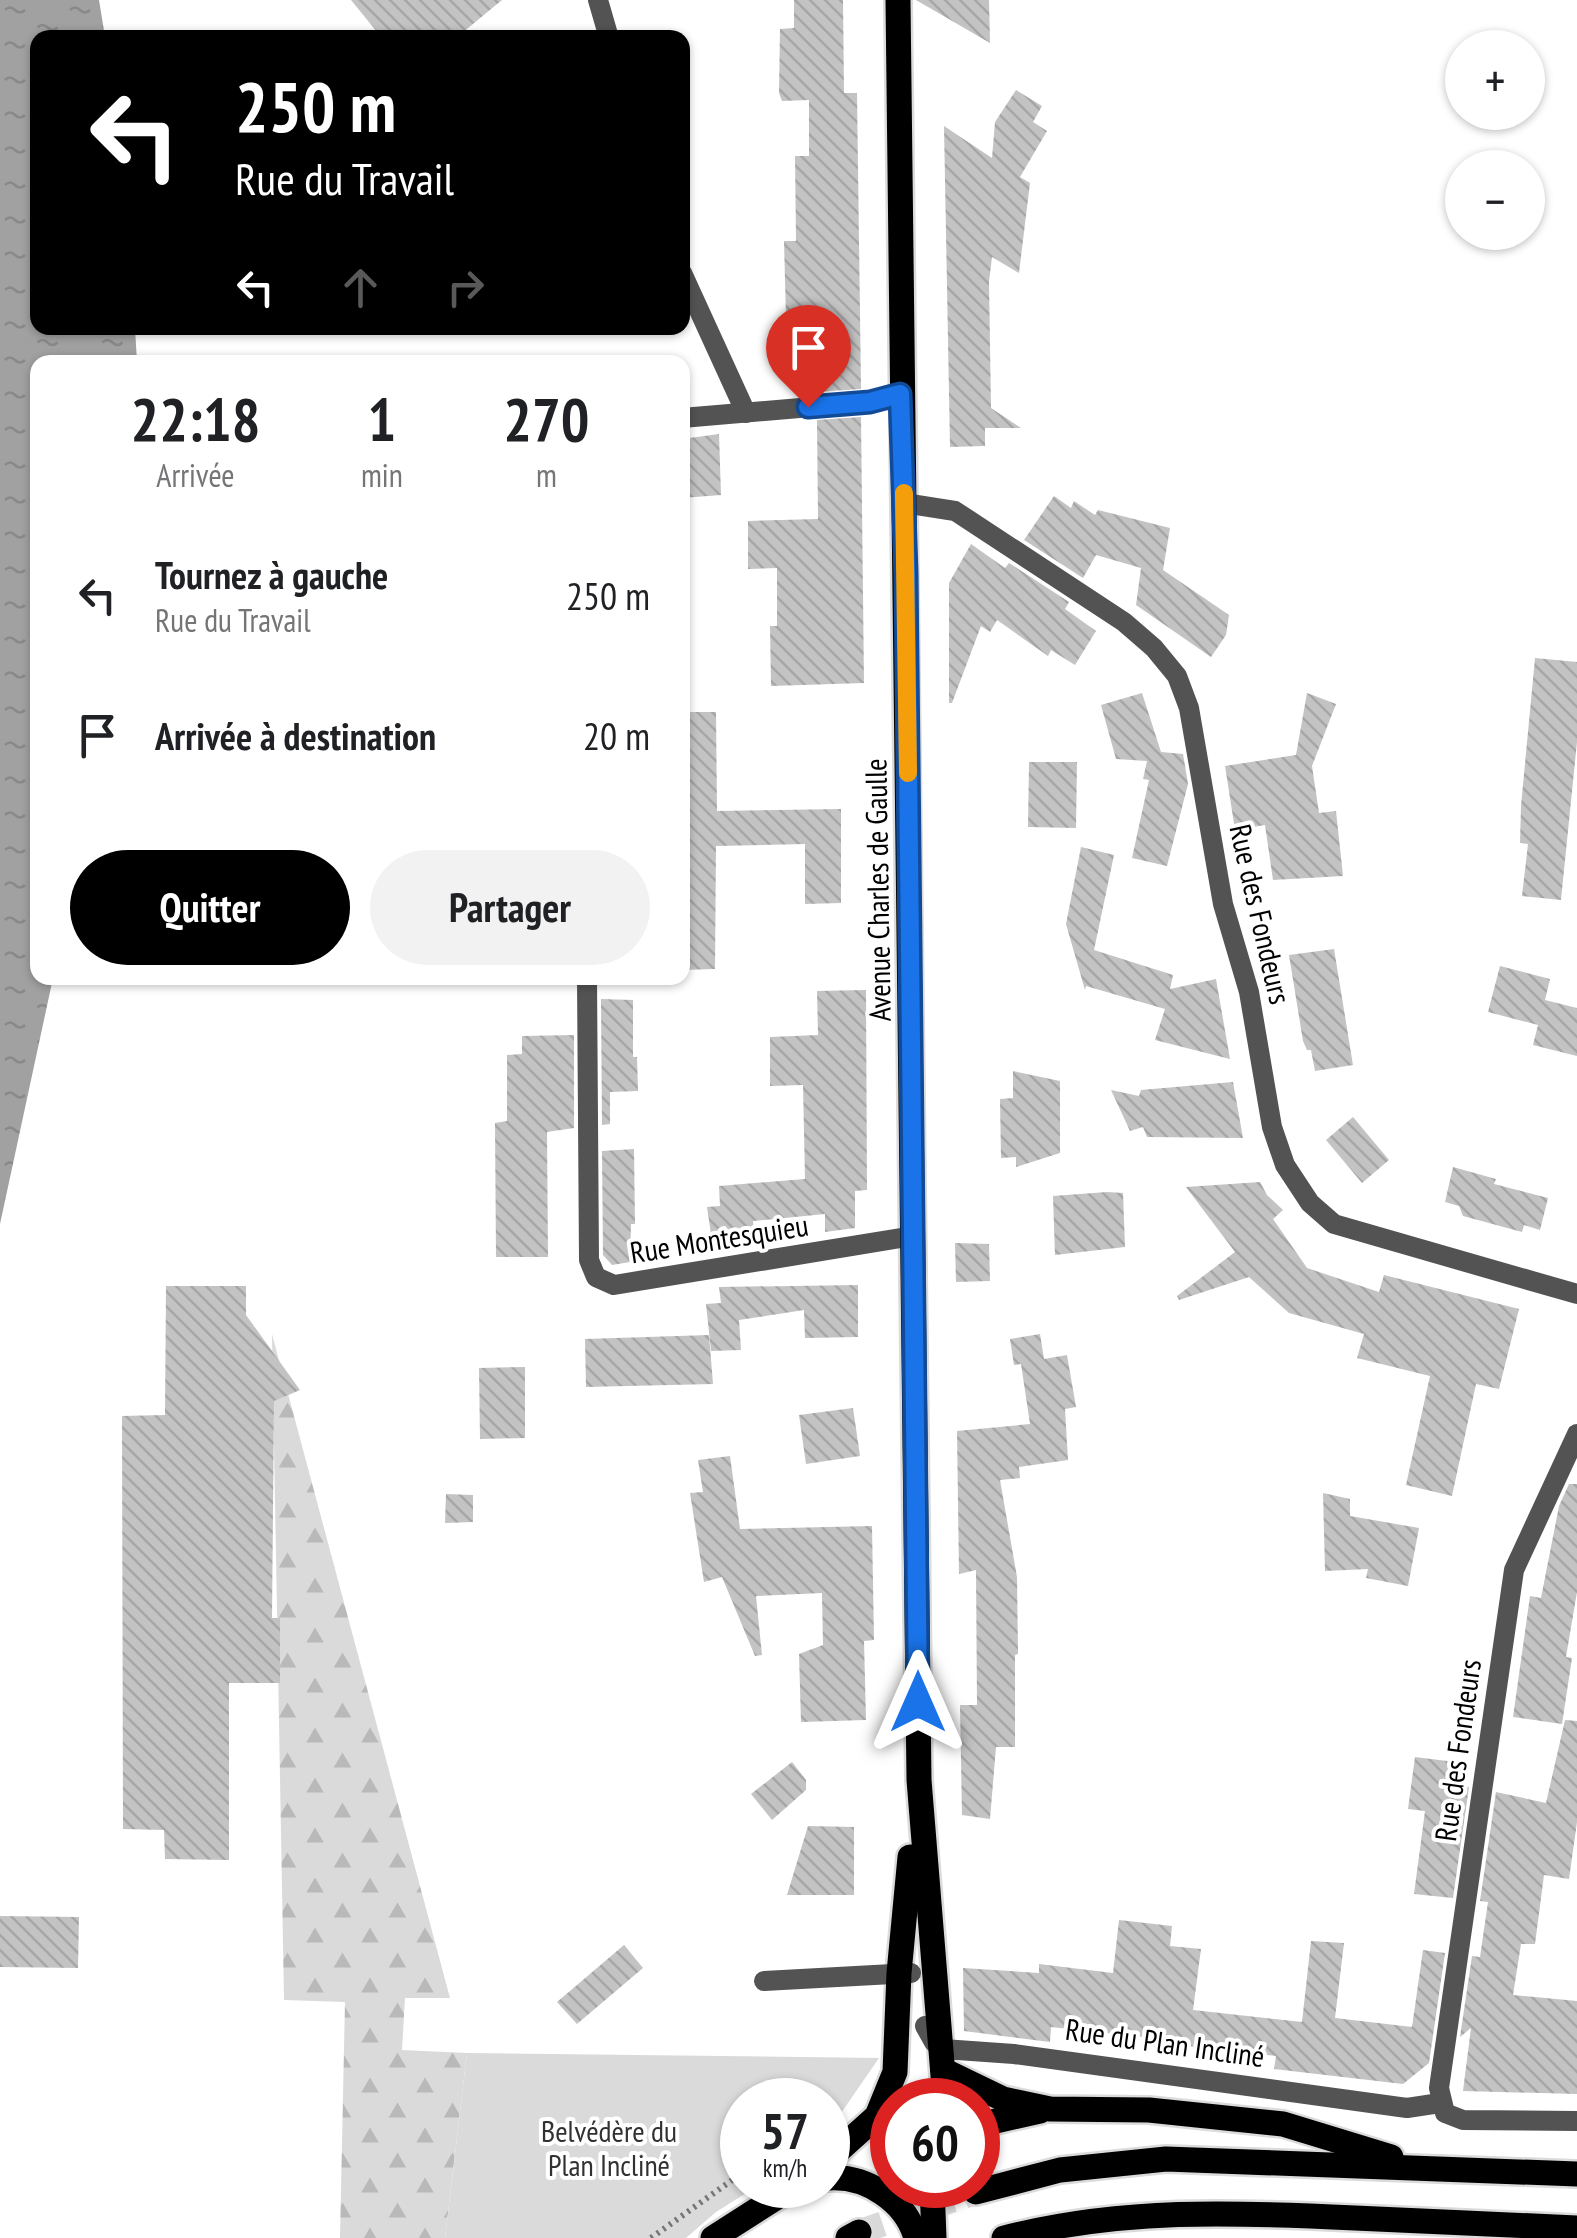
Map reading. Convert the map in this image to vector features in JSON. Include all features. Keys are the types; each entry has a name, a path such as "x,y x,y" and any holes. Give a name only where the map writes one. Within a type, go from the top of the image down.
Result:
{"main road":[{"name":"Avenue Charles de Gaulle","path":"898,0 919,1780 944,2078"},
{"name":"Avenue Charles de Gaulle","path":"910,1857 919,1780"},
{"path":"905,2078 910,1857"},
{"path":"910,1857 927,2078"},
{"path":"850,2140 877,2116 889,2091 905,1973"},
{"path":"943,2059 1003,2099 1050,2109 1149,2110 1283,2124 1429,2168"},
{"path":"1000,2120 1050,2109"},
{"path":"1000,2186 1060,2170 1166,2159 1577,2174"},
{"path":"712,2238 760,2208"},
{"path":"900,2208 900,2238"},
{"path":"905,2208 916,2238"},
{"path":"933,2208 934,2238"},
{"path":"950,2208 952,2238"},
{"path":"1004,2238 1061,2223 1166,2212 1577,2228"}],"street":[{"path":"598,0 607,30"},
{"path":"690,290 746,412"},
{"path":"690,417 870,402 900,394"},
{"name":"Rue des Fondeurs","path":"904,503 956,511 1124,622 1154,648 1176,676 1189,708 1224,904 1249,992 1272,1127 1285,1165 1310,1203 1334,1224 1577,1294"},
{"name":"Rue Montesquieu","path":"587,985 589,1260 596,1277 614,1285 914,1236"},
{"name":"Rue des Fondeurs","path":"1439,2095 1514,1570 1577,1434"},
{"path":"764,1981 905,1973"},
{"path":"925,2026 943,2059"},
{"name":"Rue du Plan Incliné","path":"943,2059 1014,2054 1407,2108 1439,2095"},
{"path":"1439,2095 1444,2113 1463,2120 1577,2121"}],"path":[{"path":"651,2238 720,2189"}],"green space":[{"path":"272,1334 450,1998 405,1998 402,2050 467,2053 445,2238 340,2238 345,2002 284,2000"},
{"name":"Belvédère du Plan Incliné","path":"467,2053 879,2058 850,2100 850,2078 720,2078 722,2208 686,2238 445,2238"}],"water":[{"path":"0,0 99,0 104,30 30,30 30,335 135,335 137,355 30,355 30,985 51,985 0,1224"}],"building":[{"path":"351,0 502,0 466,30 375,30"},
{"path":"794,0 843,0 844,93 857,93 861,389 801,393 801,369 794,368 793,315 786,318 784,241 796,241 795,156 809,156 809,100 782,101 779,93 780,29 794,28"},
{"path":"916,0 989,0 990,43"},
{"path":"1016,90 1042,106 1033,122 1047,131 1020,177 1030,183 1019,273 992,257 989,282 991,408 1021,428 985,428 985,446 950,447 944,126 992,158 995,122"},
{"path":"861,417 864,683 771,686 770,626 777,626 777,568 748,569 748,521 818,519 817,420"},
{"path":"719,434 721,495 690,497 690,438"},
{"path":"1054,496 1071,508 1074,501 1095,515 1098,510 1170,528 1163,570 1229,615 1226,635 1211,657 1136,605 1141,568 1096,555 1083,578 1024,540"},
{"path":"971,544 1005,568 1009,563 1069,602 1065,609 1096,631 1075,665 1051,650 1048,656 997,620 990,632 981,626 949,703 949,583"},
{"path":"1535,658 1577,662 1577,742 1561,900 1522,896 1528,844 1520,843 1521,806"},
{"path":"1142,693 1161,752 1183,754 1188,784 1167,866 1132,858 1149,780 1143,779 1147,761 1116,759 1101,705"},
{"path":"1307,693 1336,704 1312,766 1319,813 1336,811 1343,876 1273,880 1265,825 1235,830 1225,766 1296,755"},
{"path":"690,712 716,712 717,811 841,809 841,903 805,904 805,844 716,846 715,969 690,970"},
{"path":"1029,762 1077,762 1076,828 1028,827"},
{"path":"1081,847 1114,855 1094,950 1173,975 1170,989 1216,979 1230,1059 1155,1040 1165,1009 1086,986 1085,990 1066,924"},
{"path":"1334,949 1353,1065 1315,1071 1311,1050 1303,1041 1289,955"},
{"path":"1500,966 1550,979 1545,1000 1577,1008 1577,1056 1533,1045 1538,1025 1488,1012"},
{"path":"866,990 867,1190 855,1191 855,1228 825,1232 825,1214 753,1221 755,1242 713,1248 707,1207 720,1206 719,1186 805,1179 803,1085 770,1086 770,1037 818,1035 817,991"},
{"path":"601,999 633,1000 633,1057 637,1057 638,1091 610,1092 610,1124 602,1125"},
{"path":"574,1035 574,1128 547,1132 548,1257 496,1257 495,1123 507,1121 507,1055 522,1054 522,1036"},
{"path":"1013,1071 1060,1081 1060,1153 1016,1167 1016,1157 1001,1158 1000,1099 1013,1098"},
{"path":"1233,1082 1243,1138 1147,1137 1143,1127 1130,1131 1111,1090 1139,1096 1141,1090"},
{"path":"1353,1117 1389,1160 1362,1183 1326,1140"},
{"path":"634,1149 635,1224 631,1224 630,1262 612,1265 603,1255 602,1151"},
{"path":"1453,1167 1496,1179 1494,1184 1548,1198 1540,1230 1524,1225 1522,1232 1463,1216 1459,1206 1445,1202"},
{"path":"1260,1182 1283,1210 1273,1219 1307,1268 1379,1292 1384,1275 1519,1309 1499,1389 1476,1384 1452,1496 1406,1485 1430,1376 1357,1358 1364,1334 1289,1313 1249,1277 1179,1300 1177,1296 1235,1252 1186,1187"},
{"path":"1123,1193 1125,1247 1055,1255 1053,1196"},
{"path":"955,1243 989,1244 990,1281 956,1282"},
{"path":"858,1285 858,1337 805,1338 804,1310 739,1320 741,1350 711,1351 706,1304 721,1303 719,1287"},
{"path":"166,1286 246,1286 246,1315 300,1390 274,1401 272,1618 280,1618 280,1683 229,1683 229,1860 165,1859 164,1830 123,1829 122,1416 165,1415"},
{"path":"1040,1334 1044,1359 1067,1355 1076,1407 1065,1409 1068,1460 1019,1467 1020,1478 1000,1480 1017,1577 1018,1654 1015,1747 996,1747 990,1819 962,1815 960,1705 977,1705 976,1570 959,1574 957,1431 1030,1424 1021,1364 1014,1365 1010,1339"},
{"path":"709,1335 713,1384 586,1387 585,1339"},
{"path":"525,1367 525,1438 480,1439 479,1368"},
{"path":"853,1408 860,1456 806,1464 799,1415"},
{"path":"730,1456 740,1529 872,1526 874,1640 864,1641 866,1720 801,1722 799,1654 823,1645 822,1593 756,1596 762,1655 755,1656 722,1577 704,1582 690,1493 703,1492 698,1460"},
{"path":"1569,1484 1577,1484 1577,1592 1566,1657 1572,1658 1562,1724 1513,1717 1530,1596 1541,1598 1559,1506"},
{"path":"1323,1493 1350,1499 1350,1516 1419,1528 1408,1586 1366,1578 1368,1569 1325,1571"},
{"path":"446,1494 473,1495 473,1522 445,1523"},
{"path":"1565,1720 1577,1721 1577,1822 1569,1879 1544,1875 1535,1944 1521,1944 1513,1995 1577,2001 1577,2094 1463,2091 1471,2028 1460,2037 1472,1956 1480,1957 1488,1902 1480,1901 1496,1792 1546,1803"},
{"path":"1415,1757 1463,1763 1460,1785 1469,1787 1453,1898 1414,1894 1425,1811 1408,1809"},
{"path":"792,1762 806,1780 806,1790 772,1820 751,1794"},
{"path":"808,1826 854,1827 854,1895 787,1895"},
{"path":"0,1916 79,1917 78,1968 0,1967"},
{"path":"1119,1920 1172,1926 1170,1946 1201,1949 1193,2010 1302,2022 1311,1941 1344,1943 1335,2018 1412,2027 1423,1950 1445,1953 1429,2063 1403,2084 1274,2069 1276,2056 1142,2037 1051,2027 1050,2042 964,2031 963,1968 1039,1973 1039,1964 1113,1973"},
{"path":"624,1945 643,1968 577,2024 557,2002"}],"tunnel":[{"path":"859,2232 929,2208"}],"slow traffic":[{"path":"904,493 908,773"}],"route":[{"path":"808,407 870,402 900,394 906,573 918,1702"}]}
